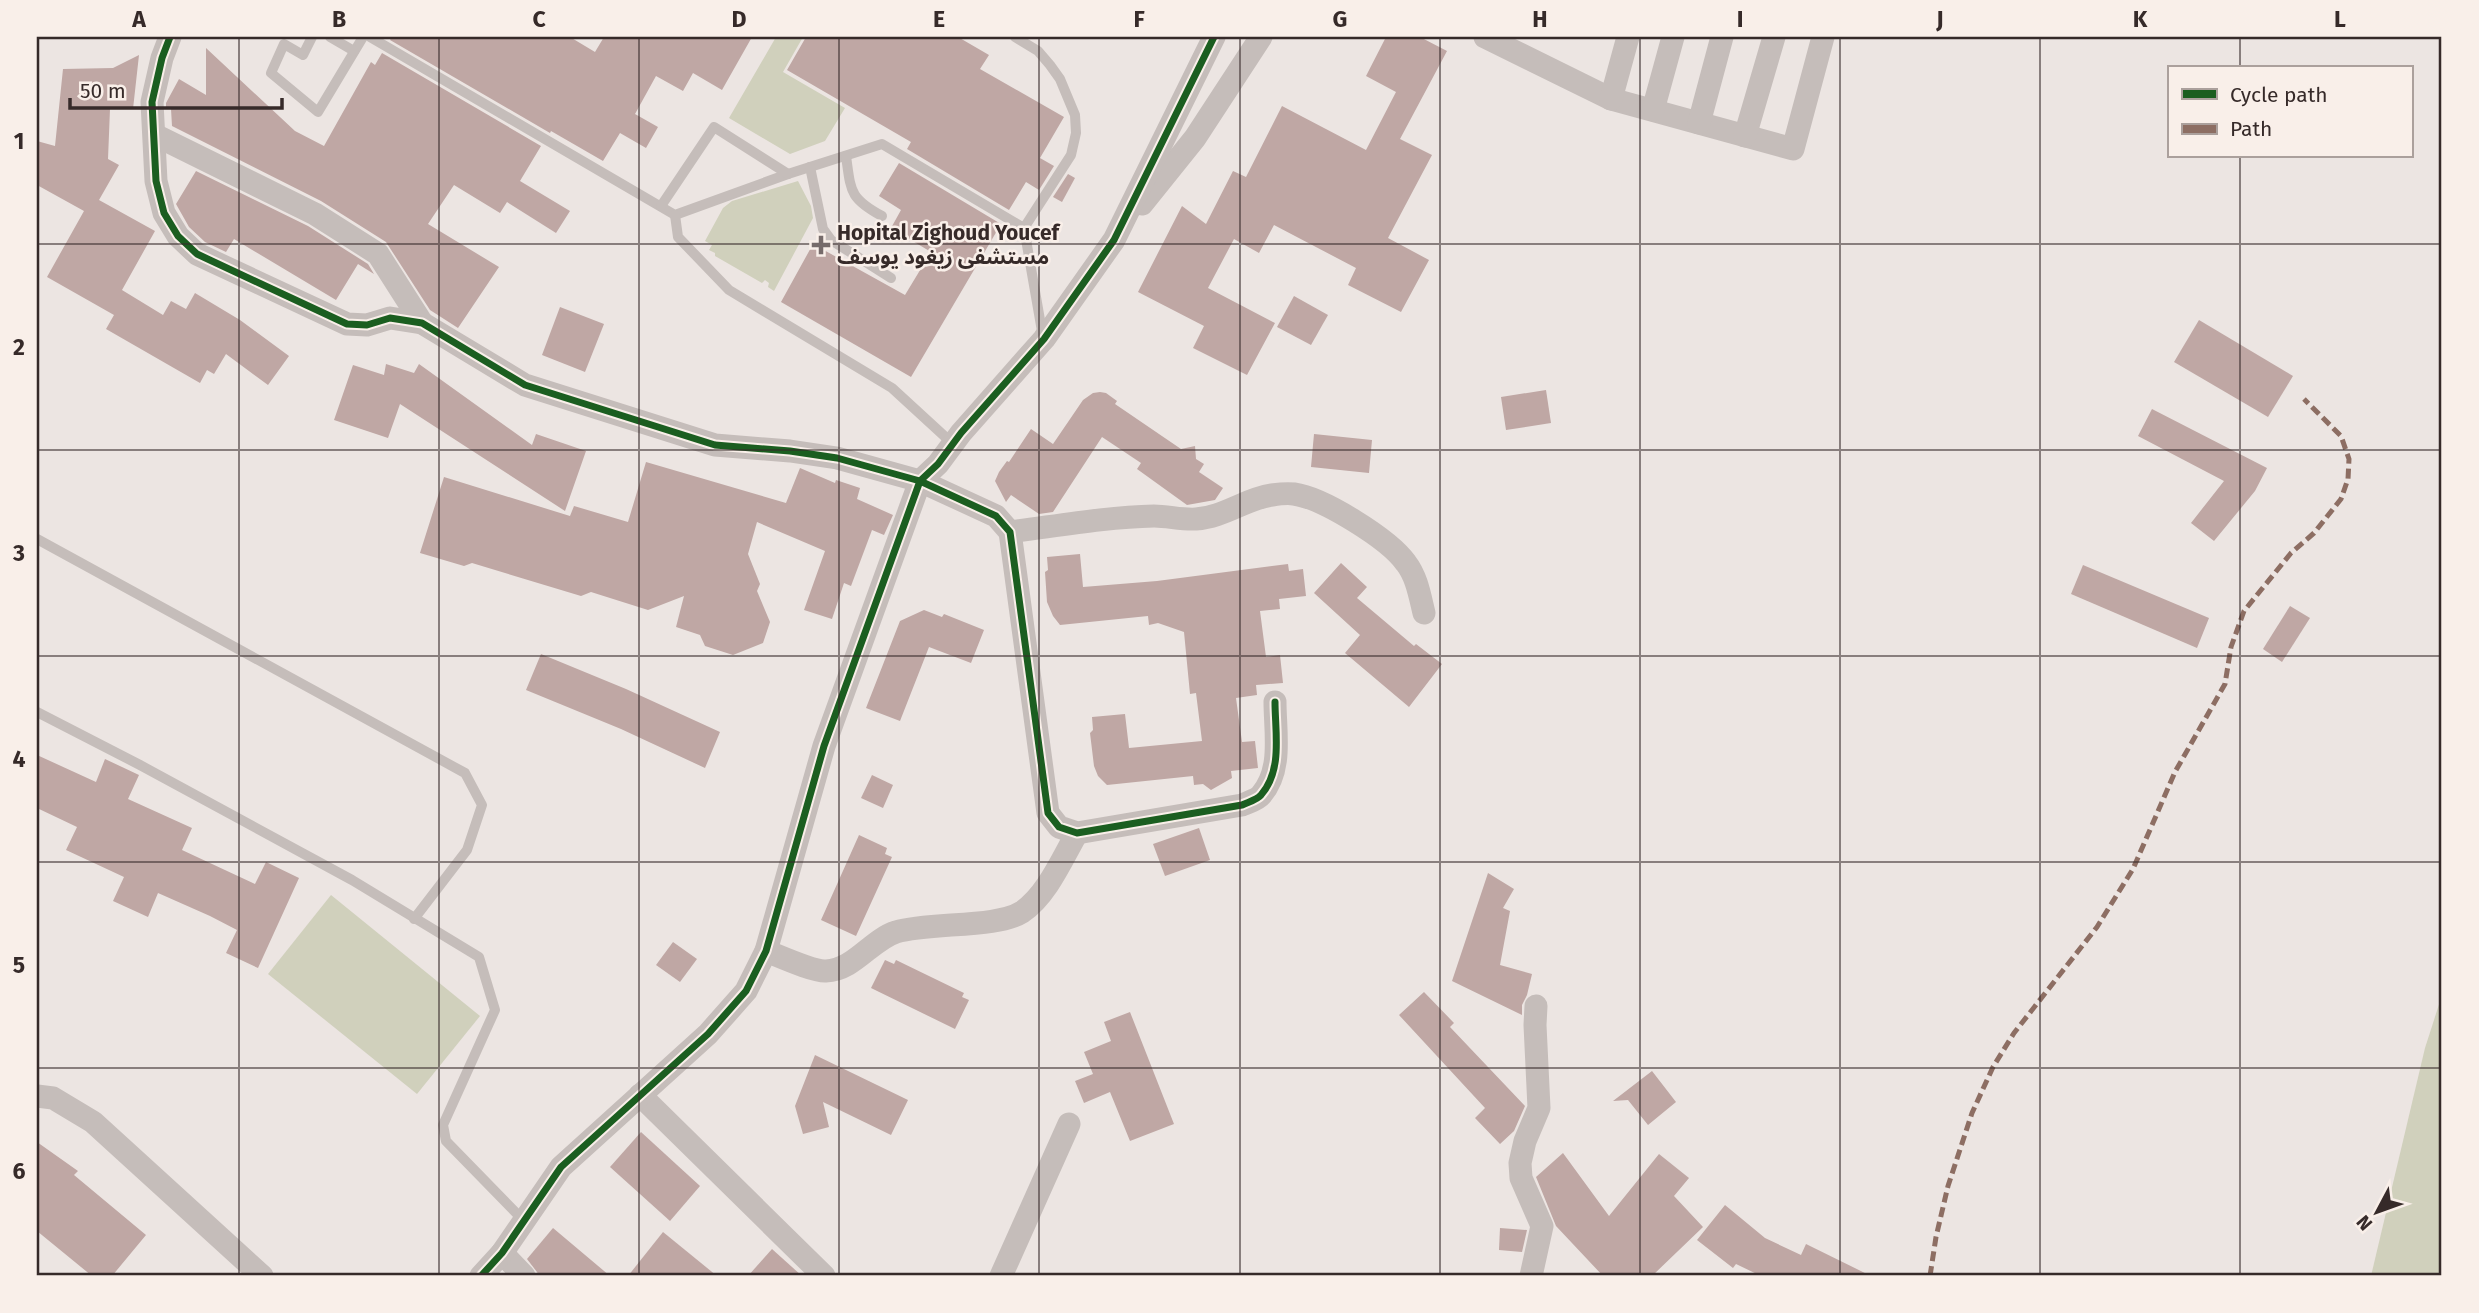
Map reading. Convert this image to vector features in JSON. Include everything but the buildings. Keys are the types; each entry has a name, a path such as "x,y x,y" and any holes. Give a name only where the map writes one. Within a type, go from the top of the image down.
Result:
{"street":[{"path":"170,37 162,58 152,102 156,181 163,213 178,236 197,254 347,324 367,325 390,318 422,323 525,385 589,406 715,444 836,458 920,481 996,516 1010,532 1048,813 1059,827 1077,834 1242,805 1260,797 1271,781 1276,763 1275,702"},
{"path":"1114,240 1213,37"},
{"path":"481,1276 502,1253 561,1167 708,1034 746,991 766,951 824,746 920,481 938,464 1044,340 1114,240 1195,138 1261,37"},
{"path":"1485,37 1611,99 1793,149 1823,37"},
{"path":"1611,99 1628,37"},
{"path":"1653,110 1673,37"},
{"path":"1699,123 1721,37"},
{"path":"1745,135 1774,37"},
{"path":"155,135 315,214 378,254 422,323"},
{"path":"1010,532 1155,516 1192,520 1211,517 1251,500 1271,495 1294,494 1321,503 1371,531 1398,553 1416,582 1424,613"},
{"path":"766,951 824,972 854,960 891,933 920,926 1000,920 1021,913 1037,898 1077,834"},
{"path":"1531,1276 1542,1226 1521,1178 1520,1163 1525,1141 1539,1108 1536,1006"},
{"path":"640,1095 824,1276"},
{"path":"37,1096 53,1098 93,1122 262,1276"},
{"path":"1001,1276 1069,1124"},
{"path":"502,1253 524,1276"}],"lane":[{"path":"312,37 303,55 284,44 271,73 318,112 363,37"},
{"path":"330,37 354,51"},
{"path":"370,37 675,215 678,237 729,290 892,388 953,444"},
{"path":"1015,37 1038,51 1050,65 1060,79 1075,115 1076,133 1071,155 1024,228 1044,340"},
{"path":"661,206 714,127 788,174"},
{"path":"675,215 788,174 882,144 1024,228"},
{"path":"846,156 850,187 857,200 882,216"},
{"path":"810,167 823,229 831,240 891,278"},
{"path":"37,539 465,772 482,805 467,850 414,919"},
{"path":"37,712 341,874 479,957 495,1010 443,1125 446,1141 524,1221"}],"green space":[{"path":"776,37 803,37 783,72 845,108 825,141 790,154 729,118"},
{"path":"798,181 811,206 813,218 774,291 768,287 769,283 765,280 762,283 709,250 712,245 705,241 723,208 732,201"},
{"path":"331,895 480,1016 417,1094 268,974"},
{"path":"2442,995 2442,1276 2371,1276 2425,1048"}],"marked path":[{"path":"1930,1276 1948,1186 1972,1113 1993,1067 2014,1033 2097,927 2133,869 2175,772 2225,684 2231,647 2244,611 2291,553 2314,533 2341,499 2348,479 2349,459 2341,436 2304,399"}],"cycle path":[{"path":"170,37 162,58 152,102 156,181 164,213 178,236 197,254 347,324 367,325 390,318 422,323 525,385 715,445 837,458 920,481 996,516 1010,532 1048,813 1059,827 1077,833 1242,805 1257,798 1268,785 1275,762 1275,702"},
{"path":"481,1276 502,1253 561,1167 708,1034 746,991 766,951 824,746 920,481 938,464 961,433 1044,339 1114,240 1214,37"}],"place":[{"name":"Hopital Zighoud Youcef مستشفى زيغود يوسف","path":"821,245"}]}
